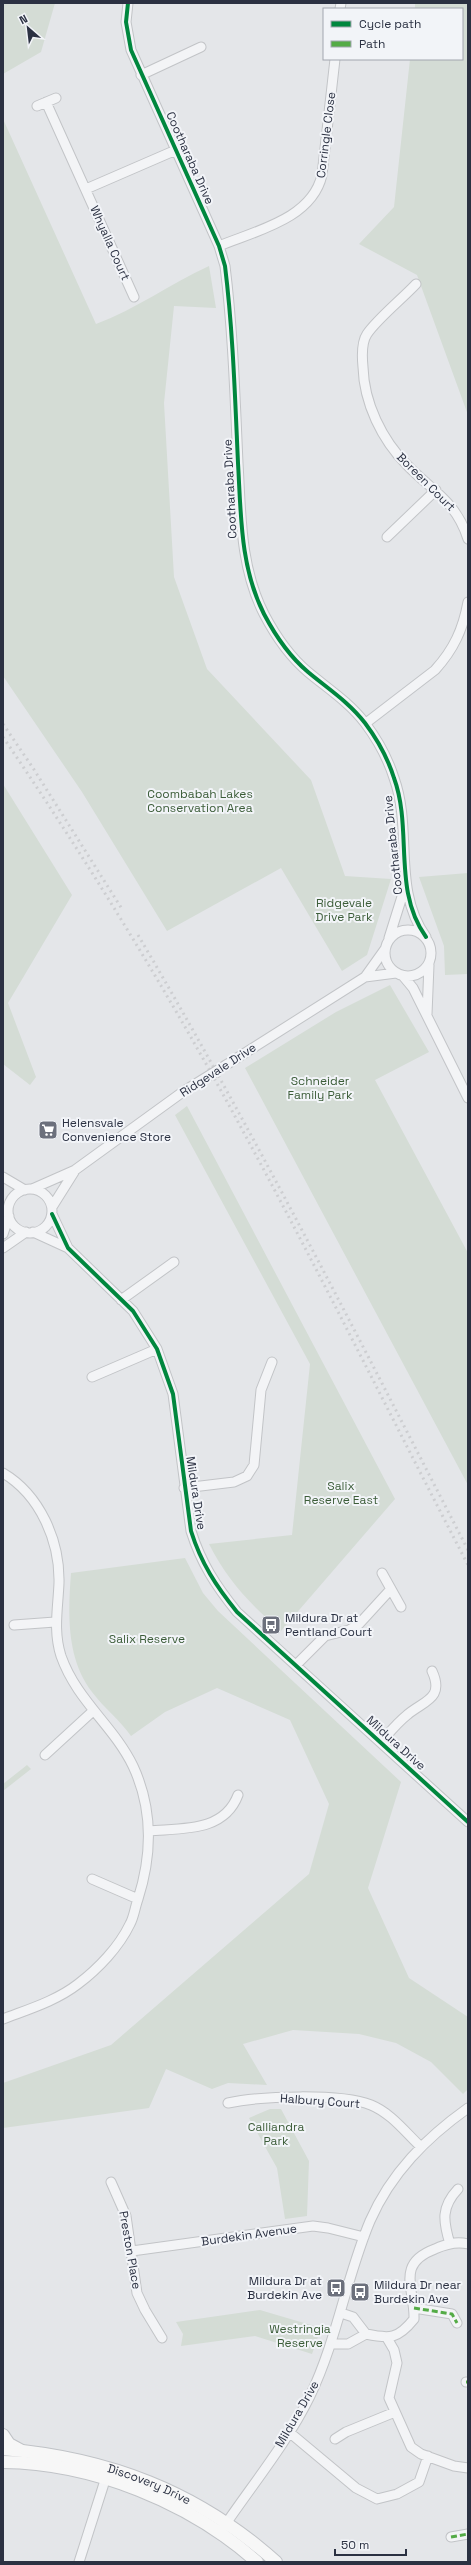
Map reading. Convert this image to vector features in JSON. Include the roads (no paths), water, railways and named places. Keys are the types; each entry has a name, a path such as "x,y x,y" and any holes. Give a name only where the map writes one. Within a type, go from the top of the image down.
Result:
{"main road":[{"path":"3,2436 9,2444 21,2451"},
{"name":"Discovery Drive","path":"3,2449 69,2457 110,2467 174,2492 226,2523 276,2562"},
{"name":"Discovery Drive","path":"3,2462 62,2468 105,2479 153,2496 220,2533 257,2562"}],"street":[{"name":"Cootharaba Drive","path":"128,3 126,22 129,41 142,75 219,246 225,266 229,299 242,525 248,572 263,613 290,654 336,693 366,723 385,756 397,789 402,811 405,886 415,922 426,937"},
{"path":"142,75 201,47"},
{"name":"Corringle Close","path":"219,246 293,214 313,198 322,175 335,60"},
{"path":"37,106 56,98"},
{"name":"Whyalla Court","path":"46,102 134,297"},
{"path":"86,189 176,150"},
{"name":"Boreen Court","path":"416,284 366,334 362,350 363,376 373,413 388,441 407,466 436,490 458,514 468,538"},
{"path":"387,537 436,490"},
{"path":"366,723 435,670 445,660 459,636 468,602"},
{"name":"Cootharaba Drive","path":"386,944 405,886"},
{"path":"427,1015 431,950 426,937 420,933 406,930 392,935 386,944 386,962 413,988 468,1098"},
{"name":"Ridgevale Drive","path":"29,1189 75,1170 184,1091 365,977 386,944"},
{"path":"400,975 418,974 429,964"},
{"name":"Ridgevale Drive","path":"365,977 400,975"},
{"name":"Ridgevale Drive","path":"52,1211 75,1170"},
{"path":"3,1177 45,1195 52,1211 45,1226 29,1232 3,1248"},
{"path":"3,1234 14,1197 29,1189"},
{"path":"3,1199 15,1226 29,1232"},
{"name":"Mildura Drive","path":"52,1211 68,1248"},
{"name":"Mildura Drive","path":"29,1232 68,1248 133,1311 157,1349 173,1394 184,1488 191,1531 197,1548 214,1584 237,1612 468,1822"},
{"path":"121,1300 174,1262"},
{"path":"92,1376 157,1349"},
{"path":"184,1488 234,1482 247,1476 254,1465 261,1390 272,1362"},
{"path":"3,1473 27,1494 38,1508 52,1538 58,1568 55,1622 61,1654 68,1673 78,1692 118,1740 133,1766 147,1810 149,1831 148,1859 130,1924 107,1956 92,1972 61,1996 3,2019"},
{"path":"382,1573 401,1607"},
{"path":"296,1665 326,1636 349,1630 359,1624 391,1589"},
{"path":"14,1625 55,1622"},
{"path":"381,1742 406,1716 428,1702 434,1693 436,1686 432,1671"},
{"path":"45,1755 93,1711"},
{"path":"149,1831 199,1826 216,1822 228,1814 238,1795"},
{"path":"92,1879 138,1899"},
{"name":"Halbury Court","path":"228,2103 257,2097 355,2101 372,2106 385,2113 421,2147"},
{"name":"Mildura Drive","path":"220,2533 289,2432 310,2397 331,2344 364,2237 377,2207 391,2184 421,2147 468,2108"},
{"name":"Preston Place","path":"111,2182 126,2216 137,2293 144,2310 162,2338"},
{"path":"450,2244 443,2221 445,2208 458,2188"},
{"name":"Burdekin Avenue","path":"132,2251 313,2226 328,2228 364,2237"},
{"path":"331,2344 348,2344 366,2334 387,2338 405,2331 414,2320 414,2308 409,2285 409,2271 416,2260 432,2250 450,2244 468,2244"},
{"path":"414,2308 452,2314 457,2323"},
{"path":"340,2313 353,2317 366,2334"},
{"path":"387,2338 394,2350 397,2363 388,2398 411,2447 428,2456 454,2466 468,2468"},
{"path":"335,2439 346,2432 395,2412"},
{"path":"289,2432 356,2488 378,2499 397,2494 419,2482 428,2456"},
{"path":"79,2562 110,2467"},
{"path":"451,2537 468,2534"}],"railway":[{"path":"3,724 33,768 122,909"},
{"path":"3,737 129,932 188,1032 273,1186 468,1565"},
{"path":"138,935 182,1010 266,1163 348,1317 468,1550"}],"place":[{"name":"Helensvale Convenience Store","path":"48,1130"},
{"name":"Mildura Dr at Pentland Court","path":"271,1625"},
{"name":"Mildura Dr at Burdekin Ave","path":"336,2288"},
{"name":"Mildura Dr near Burdekin Ave","path":"360,2292"}],"park label":[{"name":"Coombabah Lakes Conservation Area","path":"200,801"},
{"name":"Ridgevale Drive Park","path":"344,910"},
{"name":"Schneider Family Park","path":"320,1088"},
{"name":"Salix Reserve East","path":"341,1493"},
{"name":"Salix Reserve","path":"147,1639"},
{"name":"Calliandra Park","path":"276,2134"},
{"name":"Westringia Reserve","path":"300,2336"}]}
